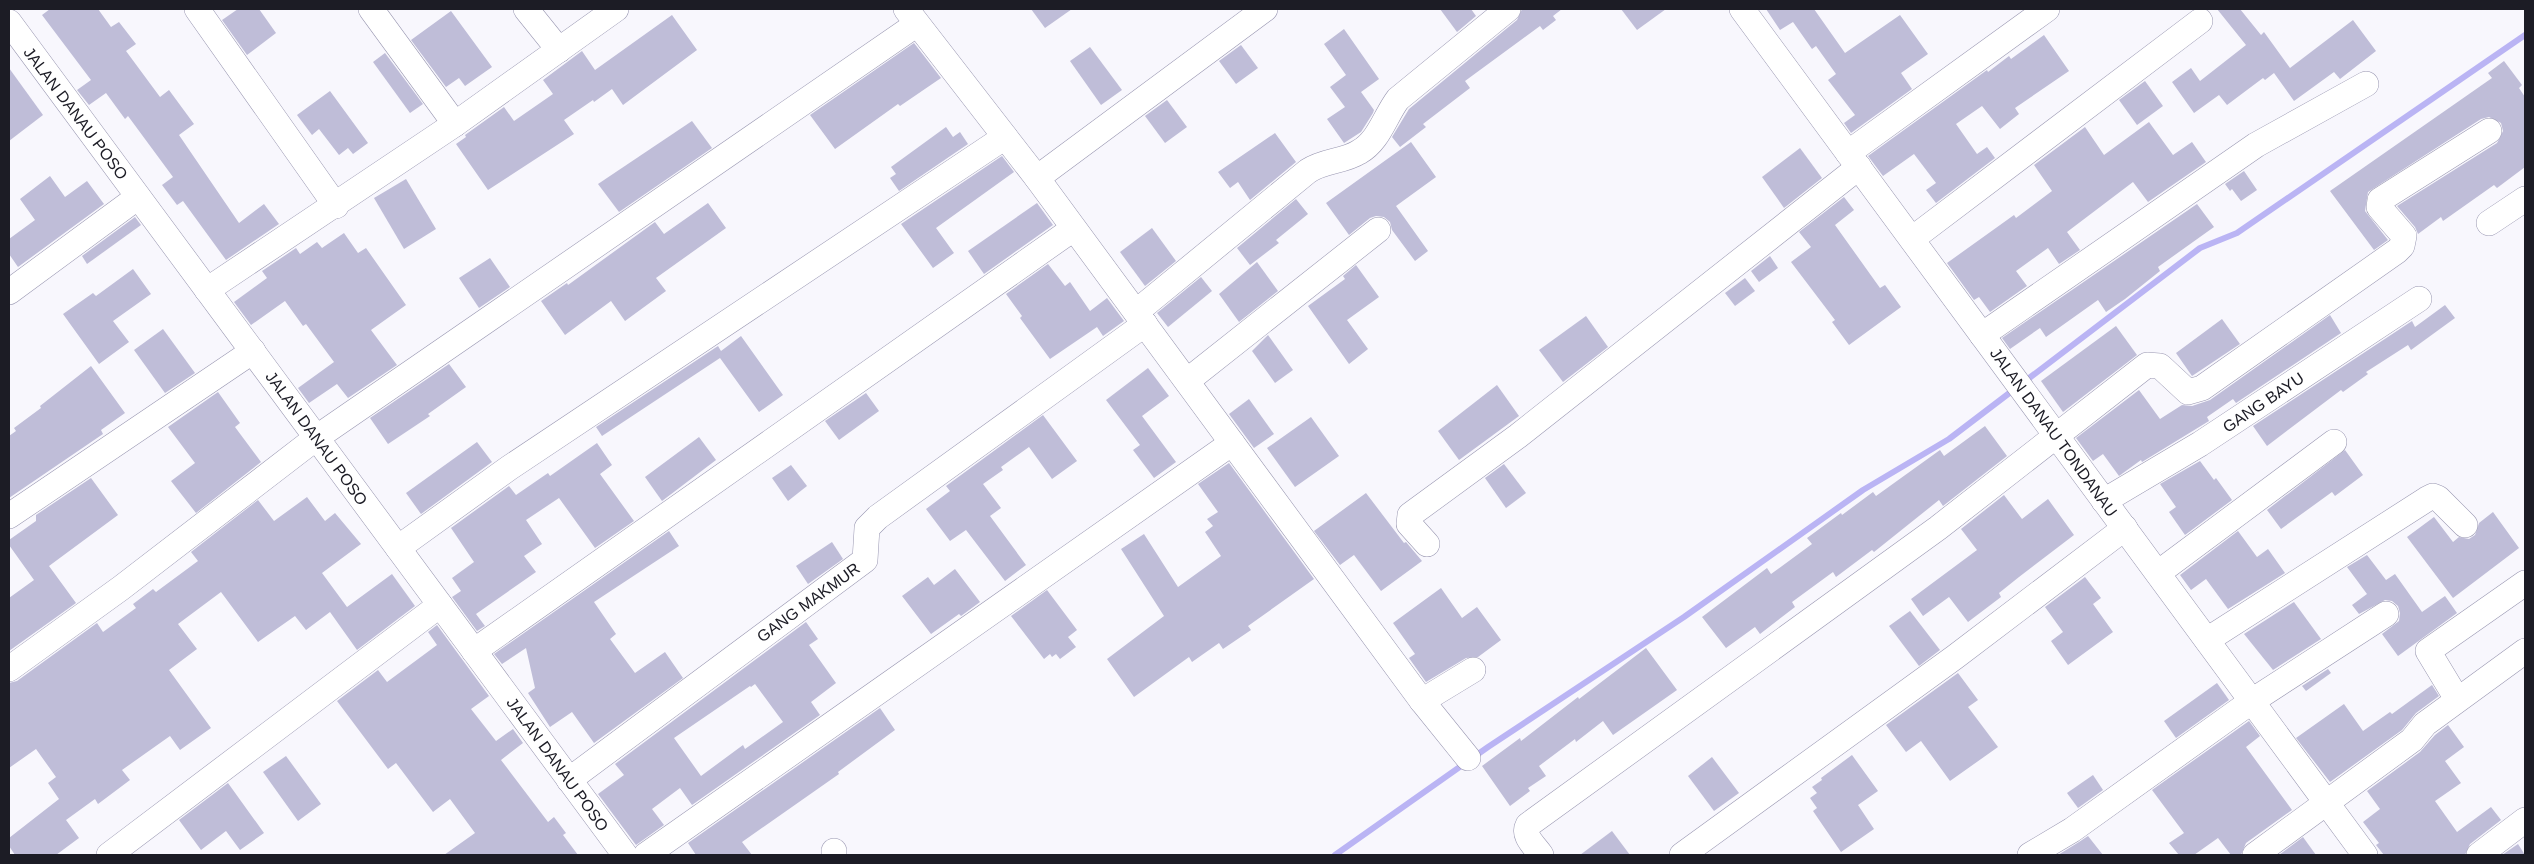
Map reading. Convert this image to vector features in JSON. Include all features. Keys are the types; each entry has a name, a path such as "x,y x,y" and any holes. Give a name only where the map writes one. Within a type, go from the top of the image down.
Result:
{"street":[{"path":"197,9 336,206"},
{"path":"371,9 455,124"},
{"path":"526,9 559,50"},
{"path":"207,290 336,206 616,9"},
{"path":"1037,178 1265,9"},
{"name":"GANG MAKMUR","path":"569,780 865,560 867,528 878,517 1140,318 1308,171 1320,163 1359,152 1380,132 1387,113 1398,99 1508,9"},
{"name":"JALAN DANAU TONDANAU","path":"1742,9 2365,855"},
{"path":"1427,544 1409,524 1410,515 1518,436 1854,160 2047,9"},
{"path":"9,669 121,588 316,438 910,13 1037,178 1422,701 1468,758"},
{"path":"1912,239 2200,21"},
{"name":"JALAN DANAU POSO","path":"9,22 625,855"},
{"path":"1982,335 2256,145 2366,84"},
{"path":"1541,855 1526,835 1528,825 1938,528 2147,365 2160,366 2188,392 2202,388 2402,246 2404,236 2379,207 2380,200 2489,131"},
{"path":"398,548 509,468 1005,137"},
{"path":"9,292 138,197"},
{"path":"2489,224 2525,199"},
{"path":"474,651 1073,229"},
{"path":"1187,381 1378,230"},
{"name":"GANG BAYU","path":"2104,501 2200,444 2419,299"},
{"path":"9,516 253,351"},
{"path":"2158,573 2334,442"},
{"path":"646,855 1232,443"},
{"path":"2207,640 2428,498 2433,496 2438,498 2464,526"},
{"path":"1682,855 1954,657 2125,528"},
{"path":"2458,699 2428,651 2525,584"},
{"path":"109,855 440,605"},
{"path":"2030,855 2072,830 2252,701 2386,614"},
{"path":"2255,855 2412,740 2424,724 2525,651"},
{"path":"1422,701 1473,670"},
{"path":"2479,855 2525,820"}],"building":[{"path":"50,9 98,9 111,27 119,22 136,44 126,51 160,97 169,90 194,124 179,135 239,223 264,204 279,224 226,260 183,201 177,205 162,185 173,177 128,116 125,119 106,93 89,105 77,90 91,80 42,15"},
{"path":"238,9 259,9 276,33 247,55 222,20"},
{"path":"1031,9 1072,9 1045,28"},
{"path":"1440,9 1471,9 1476,16 1457,32"},
{"path":"1522,9 1562,9 1553,16 1556,20 1543,30 1540,26 1465,81 1470,88 1423,124 1426,127 1400,147 1392,137 1409,109 1517,20"},
{"path":"1621,9 1666,9 1637,30"},
{"path":"1766,9 1814,9 1845,53 1900,15 1928,54 1901,73 1912,89 1851,133 1844,123 1855,115 1828,80 1836,74 1816,46 1812,49 1793,22 1780,30"},
{"path":"2217,9 2240,9 2261,35 2264,32 2290,68 2353,20 2376,51 2340,79 2334,72 2294,101 2274,73 2265,80 2263,78 2227,105 2219,95 2194,113 2172,82 2191,68 2200,81 2246,45"},
{"path":"451,11 492,67 465,86 459,78 446,87 411,40"},
{"path":"672,15 697,50 623,105 612,89 594,102 593,100 564,120 574,134 488,190 456,144 466,137 465,135 504,107 514,121 553,94 543,80 582,51 595,70"},
{"path":"1344,29 1379,79 1361,92 1374,110 1373,113 1361,132 1344,143 1327,119 1345,107 1330,87 1346,75 1324,44"},
{"path":"2044,35 2069,71 2015,108 2019,114 2000,129 1982,106 1956,124 1977,154 1987,147 1995,158 1936,203 1926,190 1936,183 1914,154 1883,176 1868,156 1987,70 1988,72 2009,56 2011,59"},
{"path":"914,43 941,78 900,106 898,104 835,149 810,115"},
{"path":"1241,45 1258,68 1236,84 1219,61"},
{"path":"1090,47 1122,90 1101,105 1070,61"},
{"path":"385,53 423,104 410,113 373,62"},
{"path":"2504,61 2522,85 2519,88 2525,97 2525,167 2497,188 2494,185 2443,221 2441,217 2418,234 2415,227 2397,206 2497,143 2503,131 2501,123 2489,117 2481,119 2368,192 2365,211 2388,240 2374,250 2330,191 2492,78 2488,73"},
{"path":"9,68 43,115 9,141"},
{"path":"2145,81 2163,106 2137,125 2119,100"},
{"path":"330,91 368,143 353,154 348,148 339,155 319,129 312,135 297,115"},
{"path":"1167,100 1187,127 1165,143 1145,116"},
{"path":"692,121 712,148 619,212 598,184"},
{"path":"2149,122 2173,155 2192,142 2206,162 2148,202 2133,182 2067,232 2080,250 2059,264 2048,248 2016,271 2027,286 1990,312 1979,297 1974,300 1947,263 2014,215 2016,218 2052,191 2034,165 2085,127 2104,155"},
{"path":"946,127 953,137 960,132 968,144 899,191 890,178 896,174 891,167"},
{"path":"1275,133 1296,162 1250,200 1238,182 1230,188 1218,172"},
{"path":"1411,142 1436,177 1396,206 1428,251 1415,261 1392,230 1390,222 1384,217 1376,216 1370,218 1349,235 1326,203"},
{"path":"1800,148 1822,178 1784,208 1762,177"},
{"path":"1002,156 1014,172 936,228 954,253 933,268 901,224"},
{"path":"2244,171 2257,190 2241,201 2232,189 2230,191 2225,184"},
{"path":"50,176 65,197 87,181 104,204 18,267 9,254 9,239 35,220 20,199"},
{"path":"406,179 436,229 404,249 374,198"},
{"path":"1844,197 1854,210 1835,225 1880,288 1885,285 1901,307 1849,345 1832,322 1835,320 1791,262 1811,247 1799,232"},
{"path":"1296,199 1308,214 1276,240 1279,243 1250,265 1237,248"},
{"path":"708,203 726,228 656,278 666,291 625,321 611,301 565,335 541,301 567,283 568,285 655,222 664,234"},
{"path":"1037,203 1053,225 984,274 968,251"},
{"path":"2197,204 2214,227 2158,267 2160,271 2125,299 2106,312 2098,300 2046,337 2040,328 2010,349 2002,338"},
{"path":"135,217 141,225 87,264 82,256"},
{"path":"1152,228 1176,261 1145,286 1120,252"},
{"path":"344,233 358,253 366,248 406,305 371,330 397,365 348,398 337,384 309,403 298,388 334,362 306,324 303,326 285,301 251,325 234,302 267,278 262,271 296,248 300,254 317,242 322,248"},
{"path":"1770,256 1778,268 1759,282 1751,271"},
{"path":"490,258 510,287 479,308 459,278"},
{"path":"1257,262 1278,291 1239,322 1219,294"},
{"path":"1048,264 1065,286 1070,282 1090,311 1107,298 1124,321 1103,336 1097,327 1050,359 1020,318 1022,316 1006,294"},
{"path":"1356,265 1379,297 1347,320 1368,349 1349,364 1308,306 1345,279 1343,276"},
{"path":"133,269 151,294 113,321 129,342 99,364 63,314 93,293 96,296"},
{"path":"1201,277 1212,291 1168,327 1157,313"},
{"path":"1745,278 1755,291 1735,306 1725,293"},
{"path":"2445,305 2455,318 2411,350 2408,345 2366,372 2368,374 2343,392 2341,390 2267,446 2253,426 2412,321 2415,327"},
{"path":"2330,315 2341,333 2236,403 2233,399 2207,417 2209,421 2142,462 2141,460 2119,476 2103,454 2093,461 2076,438 2139,390 2160,419 2182,405 2192,406 2210,400"},
{"path":"1586,316 1608,347 1563,382 1539,350"},
{"path":"2222,319 2240,344 2192,376 2176,353"},
{"path":"2116,326 2137,355 2063,412 2041,381"},
{"path":"163,329 195,373 165,393 134,350"},
{"path":"1268,335 1293,370 1275,383 1252,351"},
{"path":"741,336 783,395 759,412 720,358 602,436 596,427 718,346 721,351"},
{"path":"449,364 466,387 428,414 430,416 388,444 370,418"},
{"path":"91,366 125,413 101,430 103,434 9,498 9,436 16,431 14,428"},
{"path":"1148,368 1169,396 1142,416 1176,462 1154,478 1133,450 1140,445 1106,400"},
{"path":"1497,385 1519,416 1459,460 1438,431"},
{"path":"218,392 240,423 235,427 261,462 196,513 171,481 195,463 168,427"},
{"path":"866,393 879,411 839,440 825,421"},
{"path":"1249,399 1274,434 1254,448 1229,414"},
{"path":"1043,415 1077,461 1052,479 1029,447 1001,467 1003,470 983,484 1001,508 990,516 1026,565 1005,581 966,530 950,541 926,509 950,491 946,486"},
{"path":"1311,417 1339,456 1295,487 1267,448"},
{"path":"1985,426 2007,456 1943,506 1939,500 1874,552 1872,550 1836,577 1833,572 1792,602 1795,607 1760,634 1755,627 1726,648 1702,617 1767,568 1771,574 1812,544 1807,538 1841,513 1842,515 1873,492 1876,496 1940,450 1944,456"},
{"path":"699,437 716,460 662,501 645,477"},
{"path":"477,442 492,462 421,514 406,493"},
{"path":"597,443 612,465 600,474 634,521 595,548 559,498 526,520 542,544 524,556 536,572 476,614 485,626 477,631 452,597 461,591 452,578 474,562 451,528 509,486 516,495 548,473 550,476"},
{"path":"2345,450 2363,475 2335,496 2332,492 2281,529 2267,510"},
{"path":"2200,461 2214,480 2216,478 2232,500 2185,535 2169,512 2176,507 2160,484"},
{"path":"1229,463 1314,579 1248,626 1251,630 1223,649 1219,643 1192,662 1189,657 1134,697 1107,659 1164,616 1121,549 1144,534 1178,587 1221,556 1205,532 1213,526 1207,519 1218,512 1198,484"},
{"path":"1504,464 1526,493 1506,508 1485,478"},
{"path":"791,465 807,486 788,501 772,478"},
{"path":"91,478 118,515 49,566 76,603 9,651 9,598 34,580 9,545 9,540 36,521 36,515"},
{"path":"1366,493 1404,543 1406,542 1422,561 1381,591 1354,555 1340,565 1314,531"},
{"path":"2004,495 2022,519 2048,499 2074,535 1999,593 2001,597 1968,622 1949,597 1923,616 1911,599 1977,550 1961,529"},
{"path":"307,497 325,521 335,513 361,544 322,573 347,607 392,574 415,606 357,650 330,612 306,630 295,616 258,642 221,592 178,624 197,649 169,670 211,728 180,750 170,736 122,770 130,780 98,804 95,799 66,820 79,838 56,855 15,855 9,846 9,838 59,799 48,783 56,777 36,749 9,768 9,683 17,681 97,623 103,632 136,608 133,604 153,589 156,592 198,561 191,552 258,500 274,521"},
{"path":"2493,512 2519,548 2453,598 2407,537 2434,517 2453,542 2459,537 2469,539 2475,535 2479,523"},
{"path":"669,531 679,546 594,602 616,634 610,639 635,673 665,652 683,678 594,743 572,712 550,727 528,693 535,688 526,648 502,664 494,654"},
{"path":"2238,531 2257,557 2268,549 2285,573 2228,609 2206,579 2191,590 2180,575"},
{"path":"832,542 843,559 808,584 796,566"},
{"path":"2367,555 2386,580 2395,574 2422,612 2445,596 2457,613 2398,656 2382,634 2399,621 2400,613 2398,606 2392,601 2385,600 2359,614 2352,605 2367,594 2347,567"},
{"path":"955,569 980,602 931,634 902,596 928,577 934,585"},
{"path":"2085,577 2101,598 2093,604 2113,632 2068,665 2051,641 2063,632 2045,607"},
{"path":"1441,588 1462,618 1477,607 1501,640 1478,657 1466,658 1426,682 1409,658 1415,654 1393,623"},
{"path":"1047,590 1077,630 1068,637 1076,647 1060,659 1056,654 1052,657 1050,654 1044,659 1011,616"},
{"path":"2294,602 2321,639 2273,670 2244,634"},
{"path":"1910,611 1940,650 1919,666 1889,626"},
{"path":"806,622 818,639 809,645 836,683 811,702 820,715 692,805 680,788 652,809 664,825 636,845 598,794 624,775 615,764","holes":["755,684 783,722 745,749 743,745 701,776 674,738"]},
{"path":"437,625 489,696 471,709 496,741 513,729 523,743 501,760 548,822 554,817 566,833 563,835 578,855 444,855 475,833 450,799 433,812 396,763 388,769 337,701 378,670 387,682 437,645 428,632"},
{"path":"1646,648 1677,690 1613,735 1603,721 1576,742 1575,739 1539,766 1546,776 1528,788 1530,791 1510,806 1482,766 1520,738 1521,741"},
{"path":"2328,669 2331,673 2306,691 2302,686"},
{"path":"1958,673 1978,700 1968,707 1998,747 1950,781 1921,741 1906,752 1886,725"},
{"path":"2217,683 2229,700 2176,738 2164,721"},
{"path":"2432,685 2439,696 2416,713 2402,730 2330,782 2296,738 2344,704 2363,731 2390,712 2392,714"},
{"path":"880,708 895,730 838,772 839,774 742,842 752,855 696,855 688,843"},
{"path":"2249,721 2260,736 2246,747 2292,810 2246,843 2241,855 2231,855 2218,838 2194,855 2179,855 2169,843 2184,833 2152,790"},
{"path":"2448,725 2464,747 2445,761 2461,783 2435,801 2457,832 2491,807 2501,820 2470,844 2465,855 2384,855 2376,845 2379,843 2363,822 2380,809 2367,791 2420,752 2435,735"},
{"path":"1852,755 1878,791 1858,805 1874,829 1841,852 1813,811 1817,808 1810,798 1817,793 1812,787"},
{"path":"286,756 321,804 298,821 263,772"},
{"path":"1712,757 1739,793 1714,811 1688,776"},
{"path":"2093,775 2103,790 2078,808 2067,793"},
{"path":"228,783 264,833 240,850 226,831 201,850 179,820"},
{"path":"1612,831 1630,855 1580,855"},
{"path":"2088,836 2103,855 2058,855 2079,842"},
{"path":"2303,837 2316,855 2279,855"},
{"path":"2518,844 2525,855 2502,855"}],"waterway":[{"path":"2024,382 2200,248 2237,233 2525,35"},
{"path":"1335,855 1488,747 1684,617 1863,490 1949,439 2016,388"}]}
